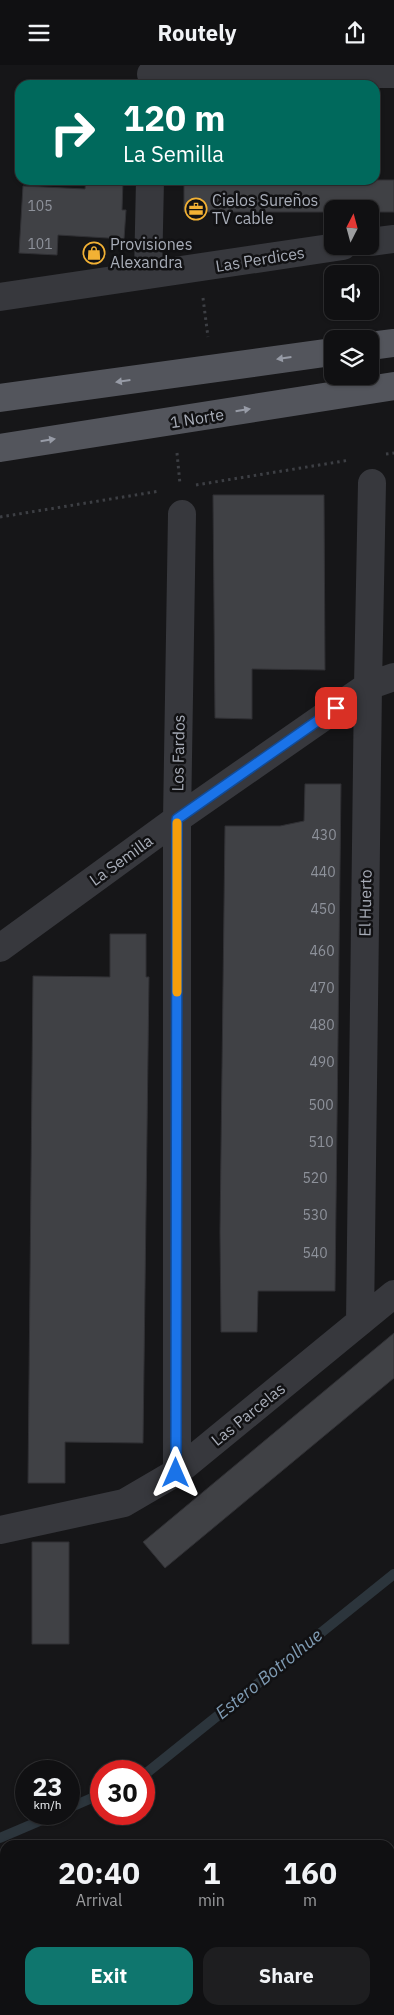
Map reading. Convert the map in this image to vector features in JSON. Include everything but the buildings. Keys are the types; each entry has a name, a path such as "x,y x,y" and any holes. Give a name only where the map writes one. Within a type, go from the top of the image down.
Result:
{"main road":[{"path":"379,345 394,343"},
{"path":"0,398 324,352"},
{"name":"1 Norte","path":"0,447 394,386"}],"street":[{"path":"151,75 394,74"},
{"path":"148,275 150,185"},
{"path":"379,241 394,239"},
{"name":"Las Perdices","path":"0,297 324,249"},
{"name":"El Huerto","path":"360,1322 372,483"},
{"name":"Los Fardos","path":"176,1473 177,819 182,514"},
{"name":"La Semilla","path":"0,948 177,819 368,686 394,677"},
{"name":"Las Parcelas","path":"0,1530 124,1503 176,1473 394,1294"}],"waterway":[{"name":"Estero Botrolhue","path":"155,1766 394,1574"},
{"name":"Estero Botrolhue","path":"80,1803 90,1799"},
{"name":"Estero Botrolhue","path":"0,1838 30,1825"}],"slow traffic":[{"path":"177,823 177,992"}],"place":[{"name":"Cielos Sureños TV cable","path":"196,209"},
{"name":"Provisiones Alexandra","path":"94,253"}],"route":[{"path":"176,1473 177,819 336,708"}]}
